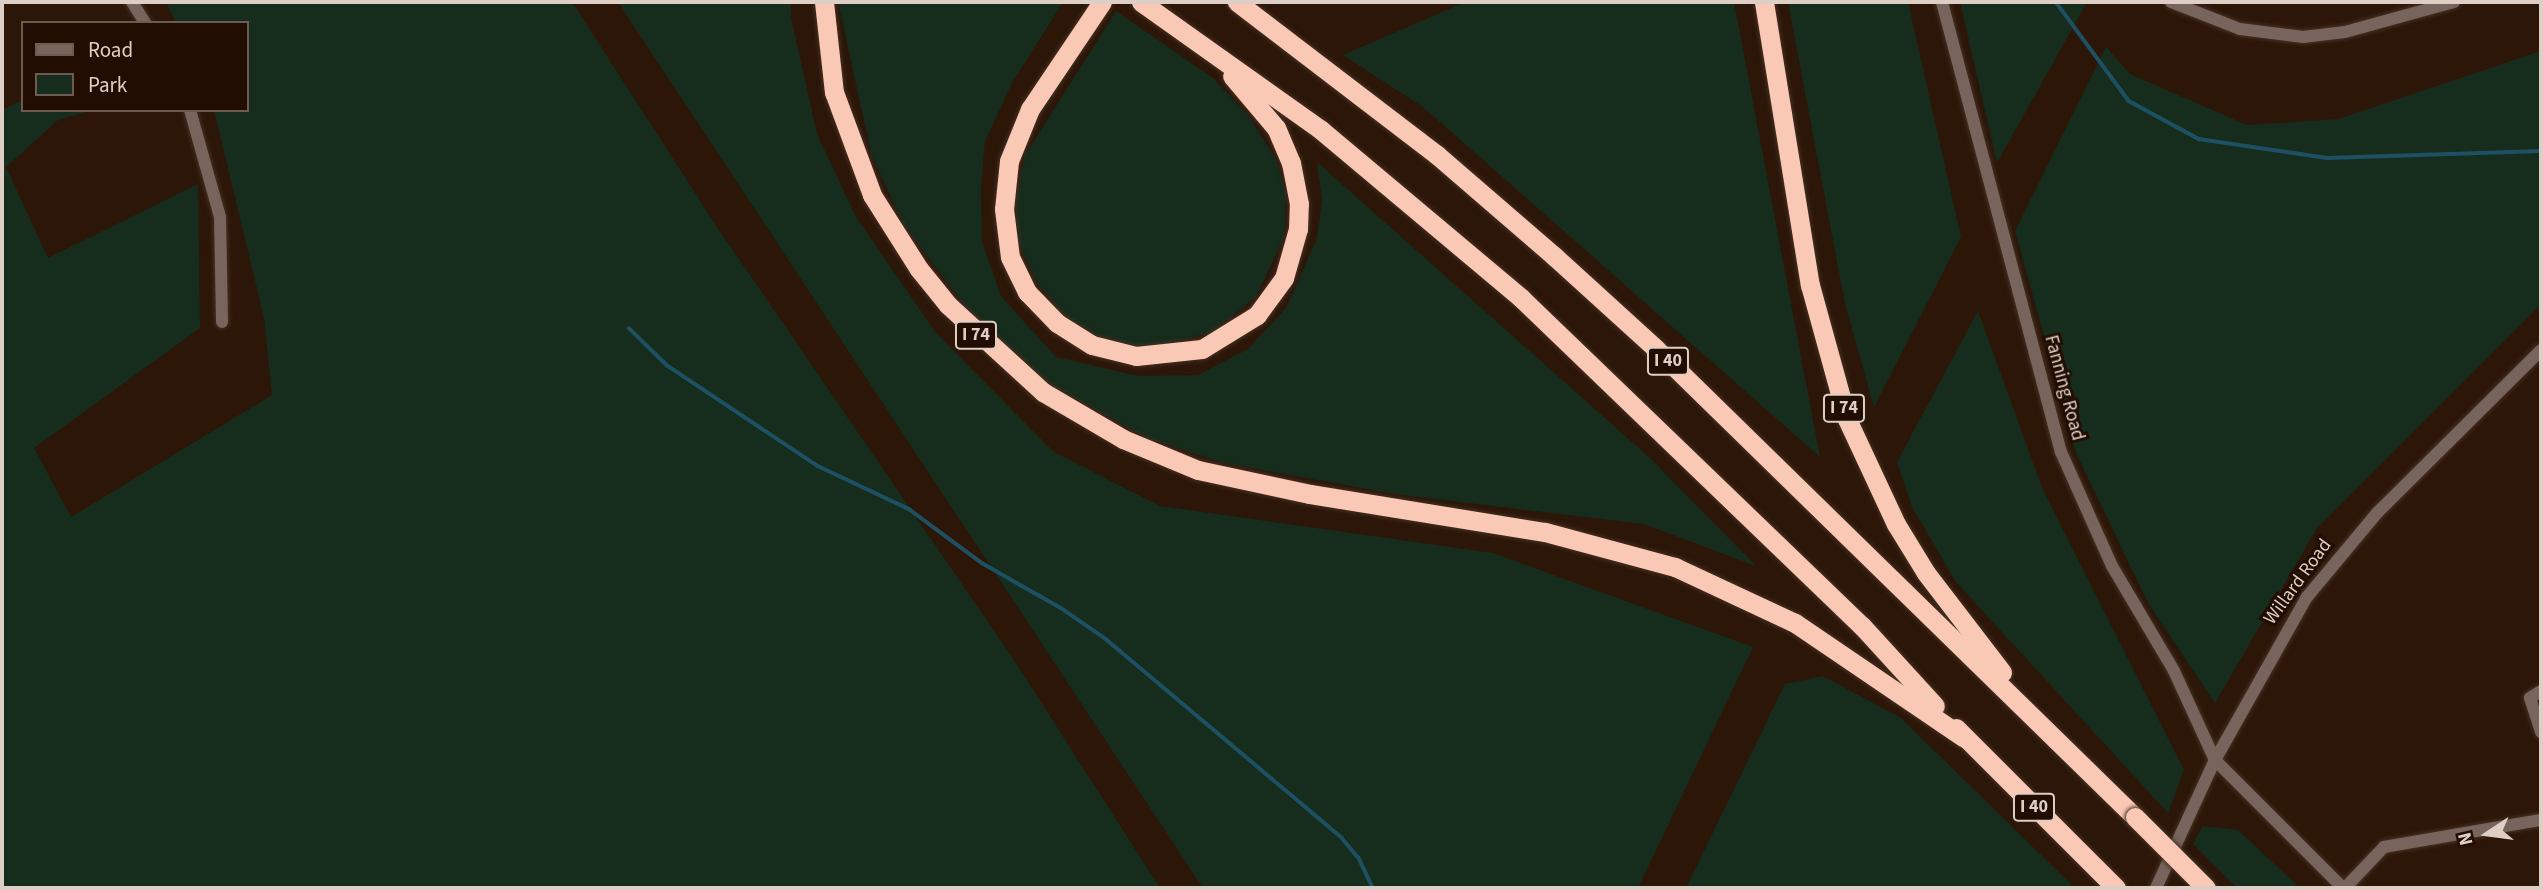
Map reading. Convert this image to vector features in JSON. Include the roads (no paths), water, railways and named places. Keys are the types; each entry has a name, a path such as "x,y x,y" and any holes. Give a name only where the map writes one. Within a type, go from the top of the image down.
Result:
{"highway":[{"name":"I 74","path":"824,2 827,58 843,125 892,231 926,278 980,339 1052,398 1123,439 1211,473 1310,494 1545,532 1675,567 1795,623 1965,738"},
{"path":"1102,2 1030,108 1009,161 1004,209 1010,257 1027,292 1072,334 1113,353 1154,357 1218,343 1257,315 1284,278 1294,252 1299,204 1285,145 1264,113 1208,49"},
{"name":"I 40","path":"1142,2 1321,130 1521,298 1862,626 1965,738 2110,883"},
{"name":"I 40","path":"1237,2 1437,155 1555,256 1655,348 2071,752 2206,888"},
{"name":"I 74","path":"1763,2 1810,285 1847,419 1896,524 1926,573 2071,752"}],"street":[{"path":"132,2 144,21"},
{"name":"Fanning Road","path":"1942,2 2061,452 2112,566 2174,671 2215,760"},
{"path":"2171,2 2240,29 2304,37 2345,32 2454,2"},
{"path":"191,112 220,217 222,322"},
{"name":"Willard Road","path":"2156,888 2215,760 2282,635 2326,571 2377,513 2541,350"},
{"path":"2541,691 2530,698 2541,732"},
{"path":"2215,760 2344,888 2384,847 2541,820"}],"waterway":[{"path":"2056,2 2129,101 2199,139 2327,158 2541,151"},
{"path":"629,328 668,366 818,466 909,509 982,563 1061,608 1106,639 1342,838 1359,858 1373,888"}]}
